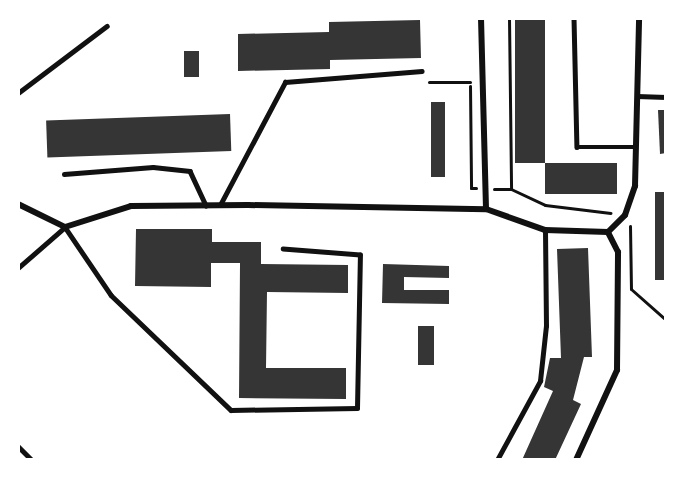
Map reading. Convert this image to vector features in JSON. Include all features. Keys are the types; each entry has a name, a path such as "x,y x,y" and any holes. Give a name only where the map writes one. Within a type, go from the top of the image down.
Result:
{"street":[{"path":"481,18 486,208"},
{"path":"18,204 65,227 131,206 220,205 486,208 545,230 608,232 625,215 635,186 639,18"},
{"path":"576,460 617,370 618,252 608,232"}],"lane":[{"path":"574,18 577,147 636,147"},
{"path":"18,93 107,26"},
{"path":"220,205 285,82 422,71"},
{"path":"637,96 666,97"},
{"path":"64,174 153,167 190,171 206,205"},
{"path":"18,268 65,227 111,295 231,410 357,408 360,255 283,249"},
{"path":"497,460 540,381 546,326 545,230"},
{"path":"18,446 32,460"}],"path":[{"path":"509,18 511,189 545,205 625,215"},
{"path":"429,82 470,82"},
{"path":"631,289 666,320"}],"building":[{"path":"515,18 545,18 545,163 515,163"},
{"path":"420,20 421,58 330,60 330,69 238,71 238,34 329,32 329,22"},
{"path":"184,51 199,51 199,77 184,77"},
{"path":"431,102 445,102 445,177 431,177"},
{"path":"658,110 666,110 666,153 660,154"},
{"path":"230,114 231,151 47,157 46,120"},
{"path":"545,163 617,163 617,194 545,194"},
{"path":"655,192 666,192 666,280 655,280"},
{"path":"136,229 212,229 212,242 261,242 261,264 348,265 348,293 267,292 266,368 346,368 346,399 239,398 240,263 211,263 211,287 135,286"},
{"path":"588,248 592,357 584,357 573,400 581,404 555,460 522,460 553,391 544,387 550,358 561,358 557,249"},
{"path":"383,264 449,266 449,278 404,277 404,290 449,290 449,304 382,303"},
{"path":"418,326 434,326 434,365 418,365"}]}
